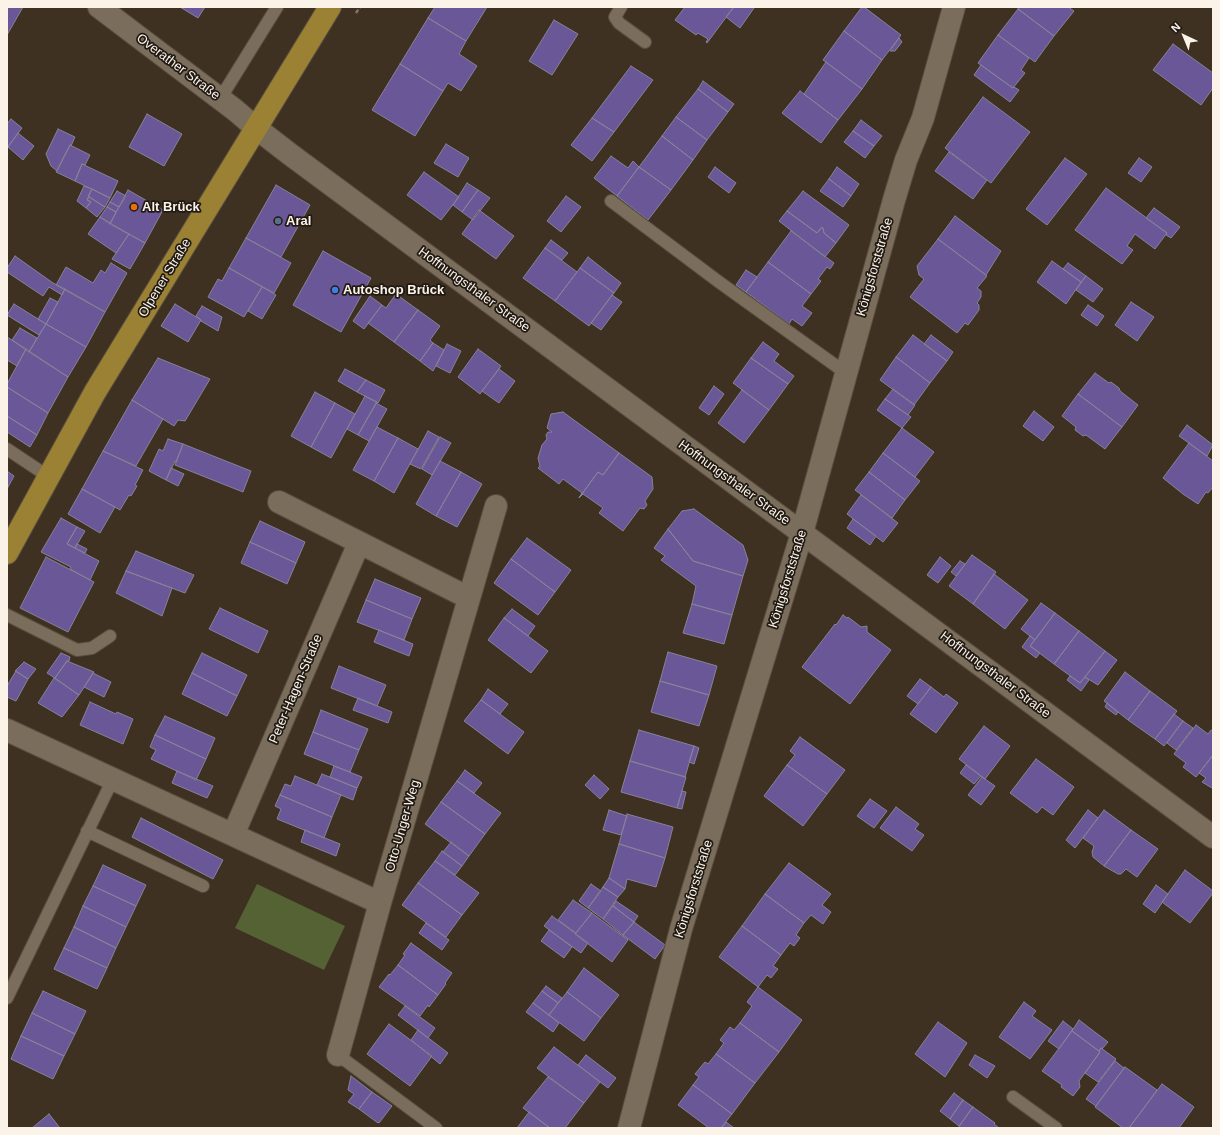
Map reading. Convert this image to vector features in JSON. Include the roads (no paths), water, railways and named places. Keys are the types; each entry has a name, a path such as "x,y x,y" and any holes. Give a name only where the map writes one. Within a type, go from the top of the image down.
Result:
{"main road":[{"name":"Olpener Straße","path":"7,553 95,392 330,7"}],"street":[{"name":"Overather Straße","path":"99,7 235,110 256,128"},
{"name":"Königsforststraße","path":"629,1128 681,929 802,533 894,200 906,160 923,118 954,7"},
{"name":"Hoffnungsthaler Straße","path":"256,128 1213,837"},
{"path":"278,502 469,598"},
{"name":"Otto-Unger-Weg","path":"338,1055 380,903 496,506"},
{"name":"Peter-Hagen-Straße","path":"233,835 359,543"},
{"path":"7,730 380,903"}],"lane":[{"path":"220,99 277,7"},
{"path":"621,7 615,17 619,23 645,42"},
{"path":"611,201 725,287 846,373"},
{"path":"7,449 49,477"},
{"path":"7,615 77,650 92,648 110,636"},
{"path":"7,998 113,779"},
{"path":"87,832 203,886"},
{"path":"338,1055 436,1128"},
{"path":"1013,1097 1056,1128"}],"place":[{"name":"Alt Brück","path":"134,207"},
{"name":"Aral","path":"278,221"},
{"name":"Autoshop Brück","path":"335,290"}]}
